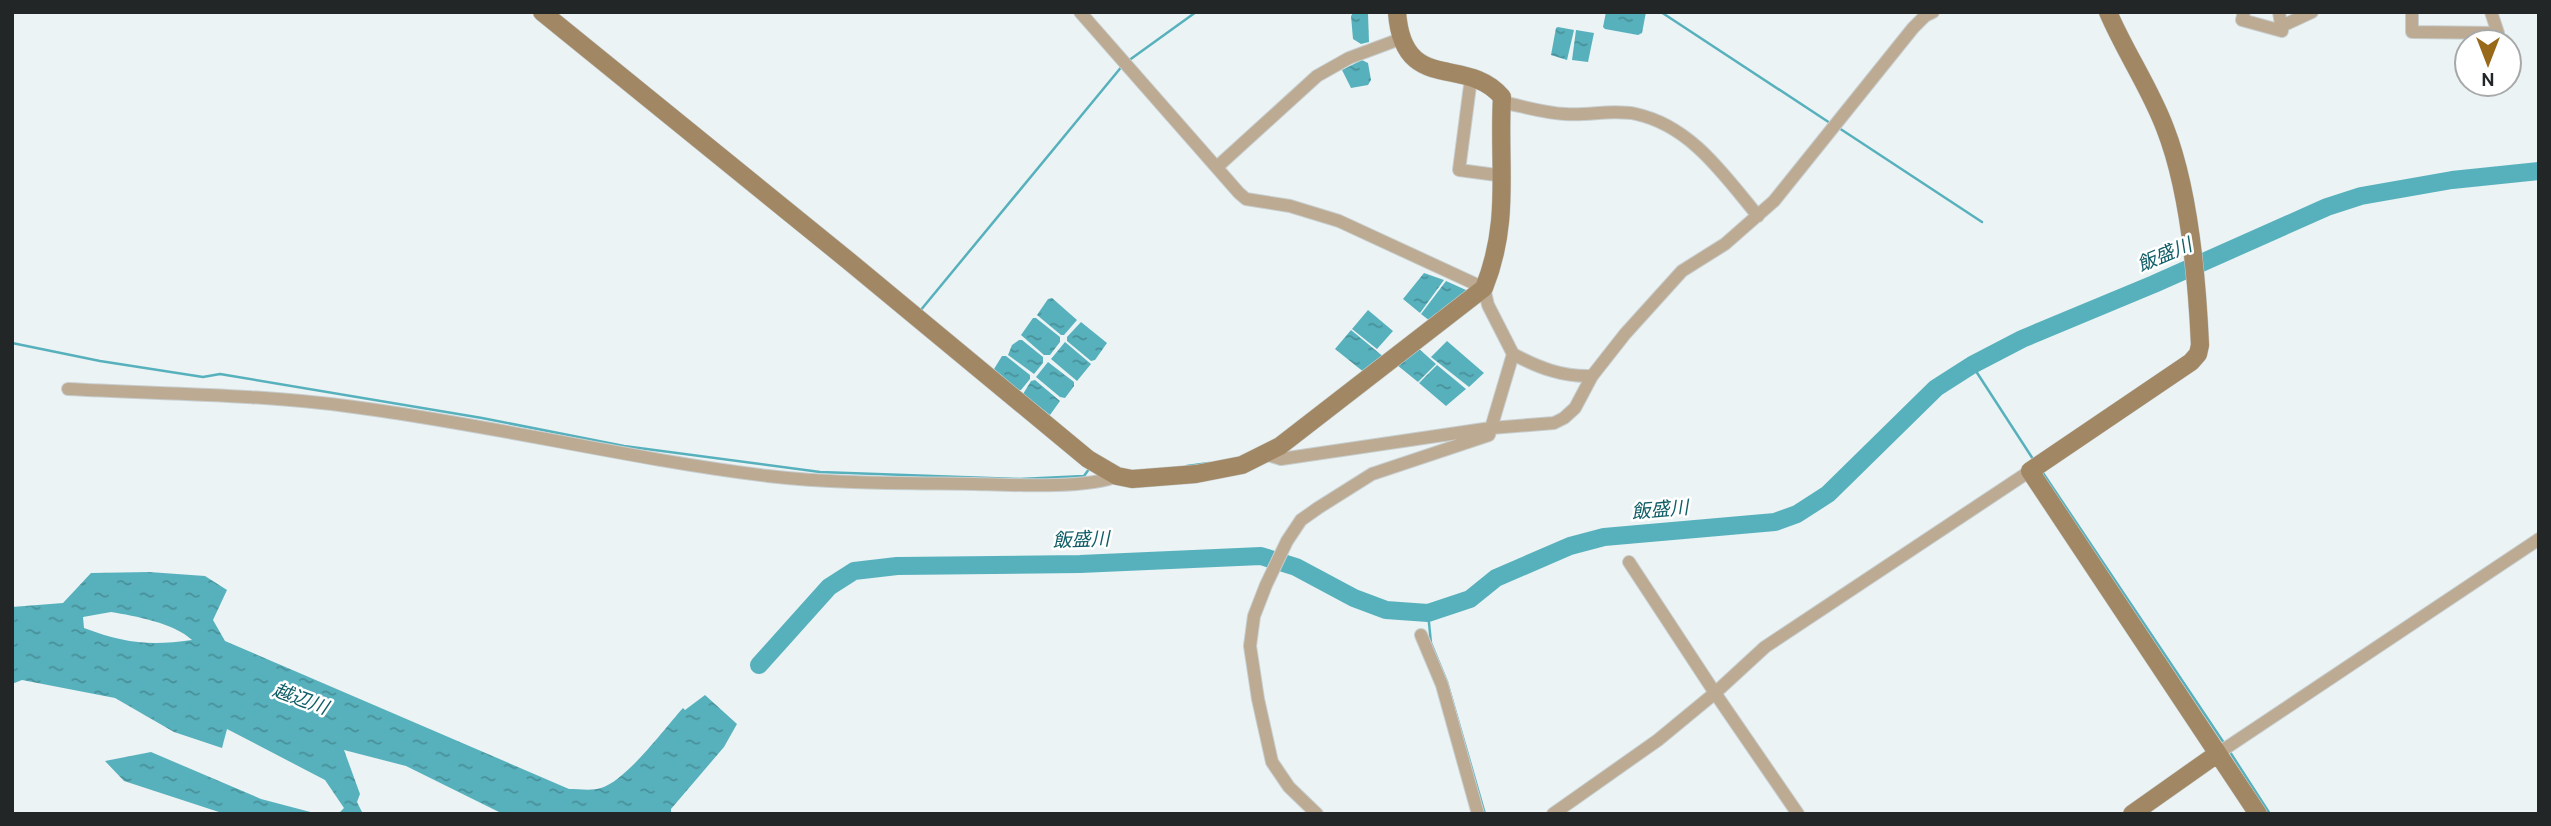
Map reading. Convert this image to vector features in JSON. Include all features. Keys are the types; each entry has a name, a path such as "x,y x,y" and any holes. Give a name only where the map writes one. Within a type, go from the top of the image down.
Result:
{"street":[{"path":"542,12 1088,459 1118,476 1145,480 1242,466 1280,446 1484,288 1501,218 1504,176 1502,97 1494,87 1421,63 1409,53 1401,40 1397,12"},
{"path":"1080,12 1247,198 1290,206 1339,221 1484,288"},
{"path":"1265,454 1281,459 1491,428 1554,423 1564,418 1575,408 1592,376 1625,334 1682,271 1725,244 1774,201 1913,29 1925,16 1933,12"},
{"path":"1553,814 1658,740 1765,647 2030,471 2191,362 2198,354 2200,345 2196,288 2179,174 2166,129 2108,12"},
{"path":"2244,12 2242,20 2283,32 2279,12"},
{"path":"2281,26 2312,12"},
{"path":"2412,12 2412,32 2498,33 2491,12"},
{"path":"1217,167 1317,76 1349,58 1401,40"},
{"path":"1471,78 1459,170 1504,176"},
{"path":"1501,102 1564,114 1613,112 1650,118 1694,144 1758,216"},
{"path":"1484,288 1488,305 1513,354 1554,372 1592,376"},
{"path":"1317,814 1289,787 1272,762 1250,646 1254,616 1266,585 1287,541 1301,520 1365,478 1390,466 1489,435 1513,354"},
{"path":"68,388 294,400 355,407 769,476 1022,485 1104,481 1118,476"},
{"path":"2030,471 2224,750 2258,814"},
{"path":"2132,814 2539,540"},
{"path":"1629,562 1798,814"},
{"path":"1421,635 1442,685 1478,814"}],"water":[{"path":"1606,12 1646,12 1642,33 1638,35 1605,29 1603,27"},
{"path":"1353,13 1368,13 1369,42 1361,44 1353,39"},
{"path":"1558,27 1574,30 1567,60 1551,55"},
{"path":"1576,30 1594,33 1588,62 1572,60"},
{"path":"1362,60 1368,63 1371,80 1368,85 1351,88 1342,70"},
{"path":"1424,273 1444,280 1420,313 1403,299"},
{"path":"1446,281 1466,290 1466,294 1430,321 1421,314"},
{"path":"1052,298 1077,320 1064,335 1037,315 1048,299"},
{"path":"1368,310 1393,331 1377,349 1352,329"},
{"path":"1033,318 1060,337 1060,342 1050,355 1044,355 1021,335"},
{"path":"1081,322 1107,343 1095,360 1091,361 1067,341 1067,337"},
{"path":"1351,330 1385,358 1365,373 1335,349"},
{"path":"1019,340 1043,357 1043,363 1034,374 1008,355 1012,345"},
{"path":"1447,341 1484,373 1469,387 1431,357"},
{"path":"1065,342 1091,364 1077,381 1051,359"},
{"path":"1418,348 1436,364 1418,382 1397,365"},
{"path":"1002,356 1006,356 1030,375 1021,390 994,369"},
{"path":"1048,362 1074,382 1065,398 1060,397 1036,377"},
{"path":"1437,365 1466,389 1446,406 1419,383"},
{"path":"1035,380 1060,401 1050,415 1023,394 1031,381"},
{"name":"越辺川","path":"149,572 205,576 227,590 213,620 225,641 569,789 597,789 611,783 633,765 683,708 685,710 705,695 737,724 724,747 671,809 671,814 503,814 406,766 344,750 360,794 357,802 363,814 338,814 344,808 325,780 227,729 222,748 174,732 115,698 22,680 12,684 12,607 63,603 91,573","holes":["111,612 165,625 192,640 137,642 84,628 83,617"]},
{"path":"151,752 261,799 318,814 225,814 124,781 105,761"}],"waterway":[{"path":"1128,61 1196,12"},
{"path":"1661,12 1830,123"},
{"path":"920,311 1123,65"},
{"path":"1839,128 1982,222"},
{"name":"飯盛川","path":"759,665 829,587 854,571 897,566 1080,564 1261,556 1296,567 1354,598 1386,610 1428,613 1470,599 1496,578 1570,546 1604,537 1775,522 1797,514 1828,494 1936,388 1972,365 2022,339 2327,207 2361,196 2452,180 2539,171"},
{"path":"12,343 100,361 203,377 220,374 482,418 624,446 820,472 1020,479 1084,476 1089,469"},
{"path":"1972,365 2033,459"},
{"path":"1187,466 1209,463"},
{"path":"2041,470 2224,743"},
{"path":"1428,613 1431,643 1447,682 1485,814"},
{"path":"2230,752 2270,814"}]}
